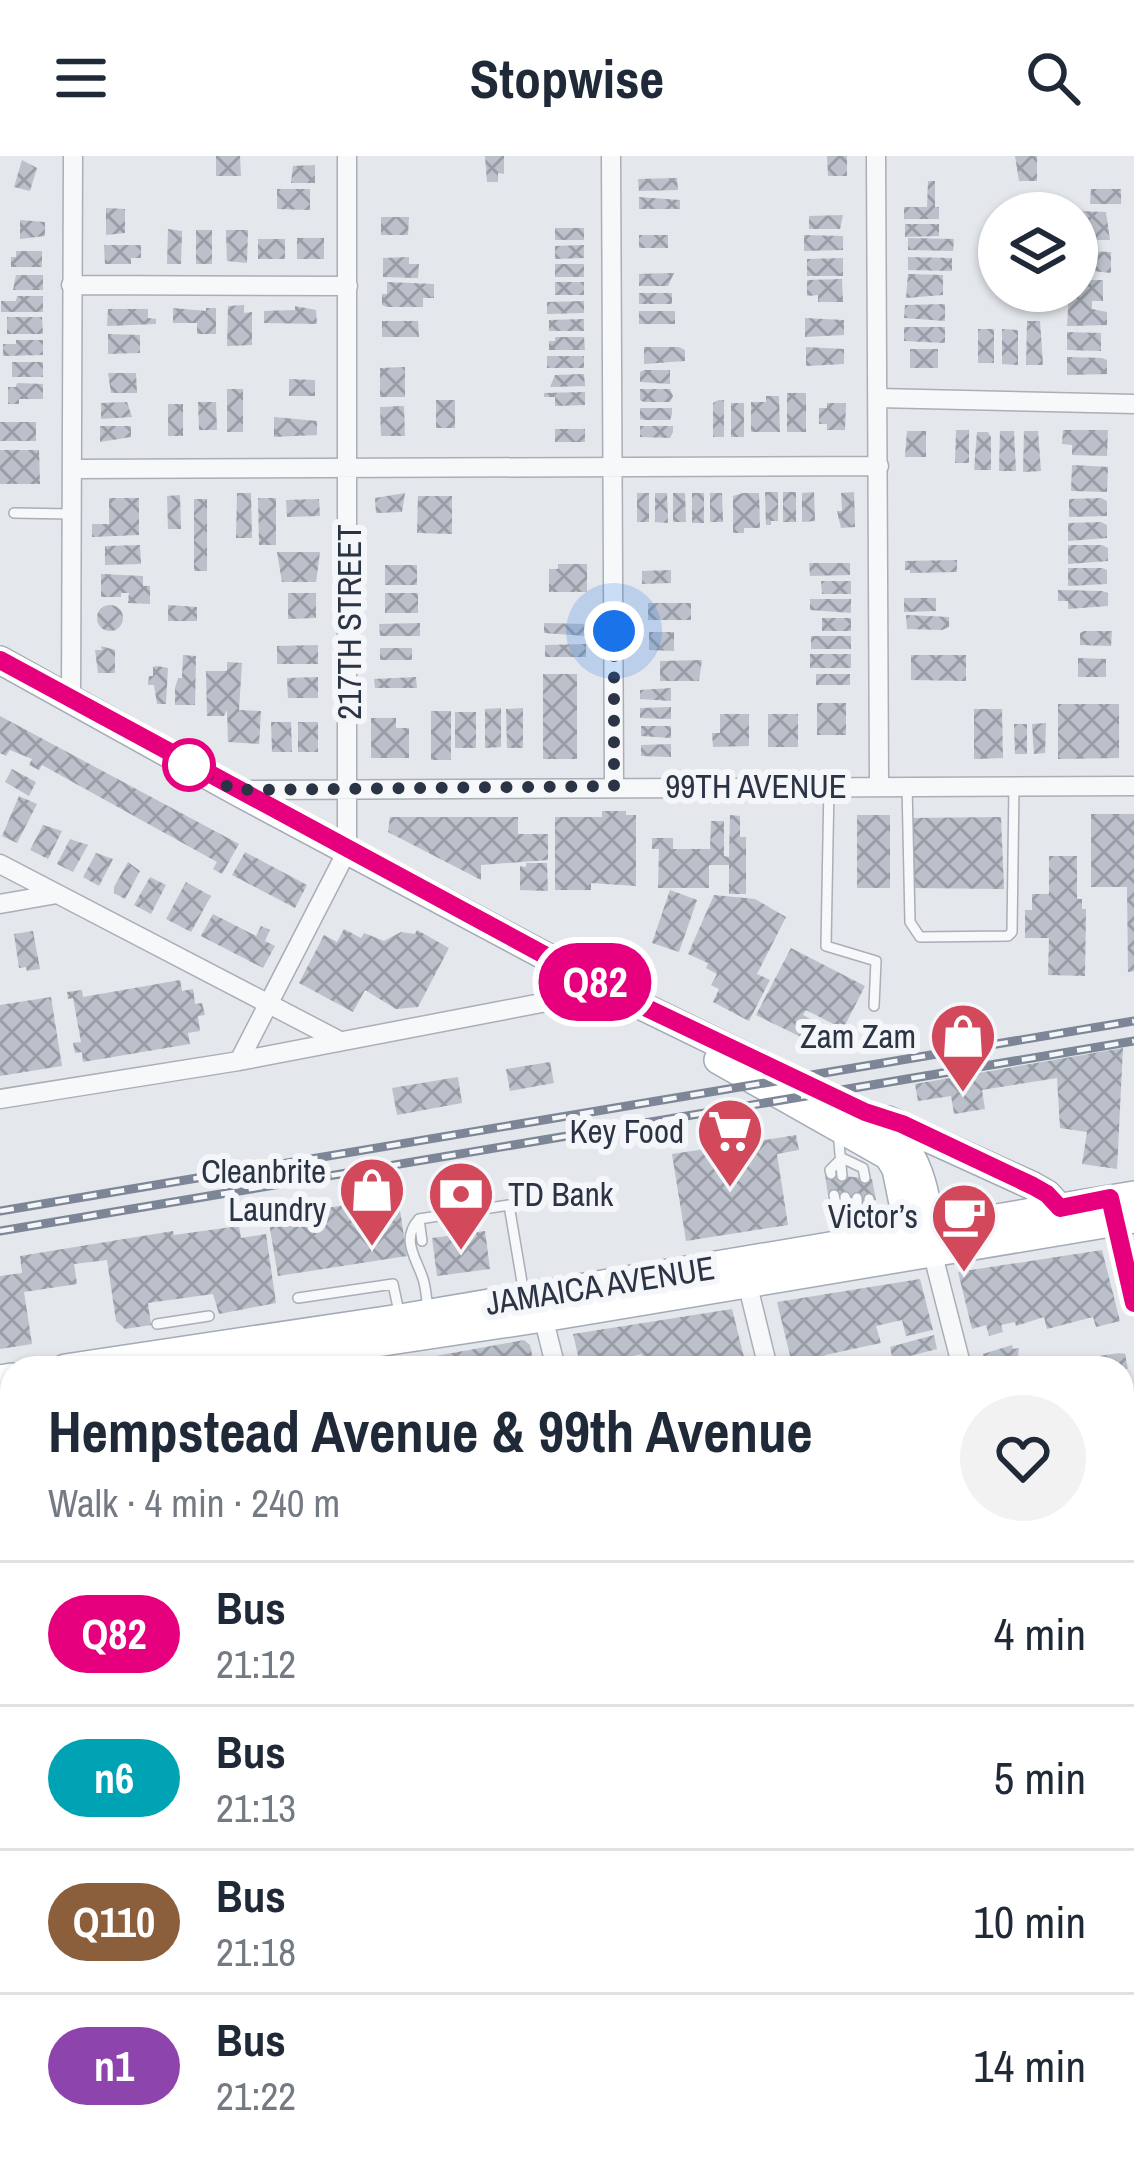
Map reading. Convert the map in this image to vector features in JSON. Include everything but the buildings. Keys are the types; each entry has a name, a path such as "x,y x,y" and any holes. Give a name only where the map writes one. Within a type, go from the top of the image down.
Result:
{"main road":[{"path":"0,660 609,990 1033,1186 1060,1208"},
{"path":"609,990 712,1056 891,1159 924,1238"},
{"path":"865,1112 896,1133 914,1157 924,1238"},
{"name":"JAMAICA AVENUE","path":"145,1356 182,1350 285,1353 535,1303 745,1273 1060,1208 1124,1209"},
{"name":"JAMAICA AVENUE","path":"745,1273 857,1232 968,1246 1124,1209"},
{"name":"JAMAICA AVENUE","path":"285,1353 342,1326 429,1312 535,1303"}],"street":[{"path":"71,699 74,156"},
{"name":"217TH STREET","path":"239,1061 347,851 347,156"},
{"path":"611,156 614,786"},
{"path":"876,156 879,785"},
{"path":"71,285 348,286"},
{"path":"878,398 1134,404"},
{"path":"72,469 879,466"},
{"name":"99TH AVENUE","path":"234,790 1134,786"},
{"path":"0,864 338,1040"},
{"path":"0,904 57,894"},
{"path":"0,1099 239,1061 609,990"},
{"path":"1124,1209 1134,1303"},
{"path":"924,1238 958,1356"},
{"path":"745,1273 766,1356"},
{"path":"535,1303 552,1356"}],"lane":[{"path":"14,513 72,514"},
{"path":"907,785 910,922 920,937 1008,936 1012,932 1014,786"},
{"path":"829,786 826,946 876,962 874,1006"},
{"path":"837,1127 842,1158"},
{"path":"842,1158 863,1168 848,1176 830,1170 842,1158"},
{"path":"851,1197 870,1205 857,1232 851,1197"},
{"path":"418,1219 509,1205 535,1303"},
{"path":"418,1219 422,1241"},
{"path":"418,1219 409,1235 413,1264 424,1267 429,1312"},
{"path":"298,1298 393,1284 400,1318"},
{"path":"337,1293 342,1326"},
{"path":"157,1324 209,1316"},
{"path":"177,1321 182,1350"}],"railway":[{"path":"0,1211 1134,1021"},
{"path":"0,1231 1134,1041"}],"bus line":[{"name":"Q82","path":"0,660 609,990 1033,1186 1060,1208 1110,1198 1134,1303"}],"place":[{"name":"Zam Zam","path":"963,1095"},
{"name":"Key Food","path":"730,1190"},
{"name":"Cleanbrite Laundry","path":"372,1249"},
{"name":"TD Bank","path":"461,1253"},
{"name":"Victor’s","path":"964,1275"}],"route":[{"path":"189,765 234,790 614,786 614,631"}]}
